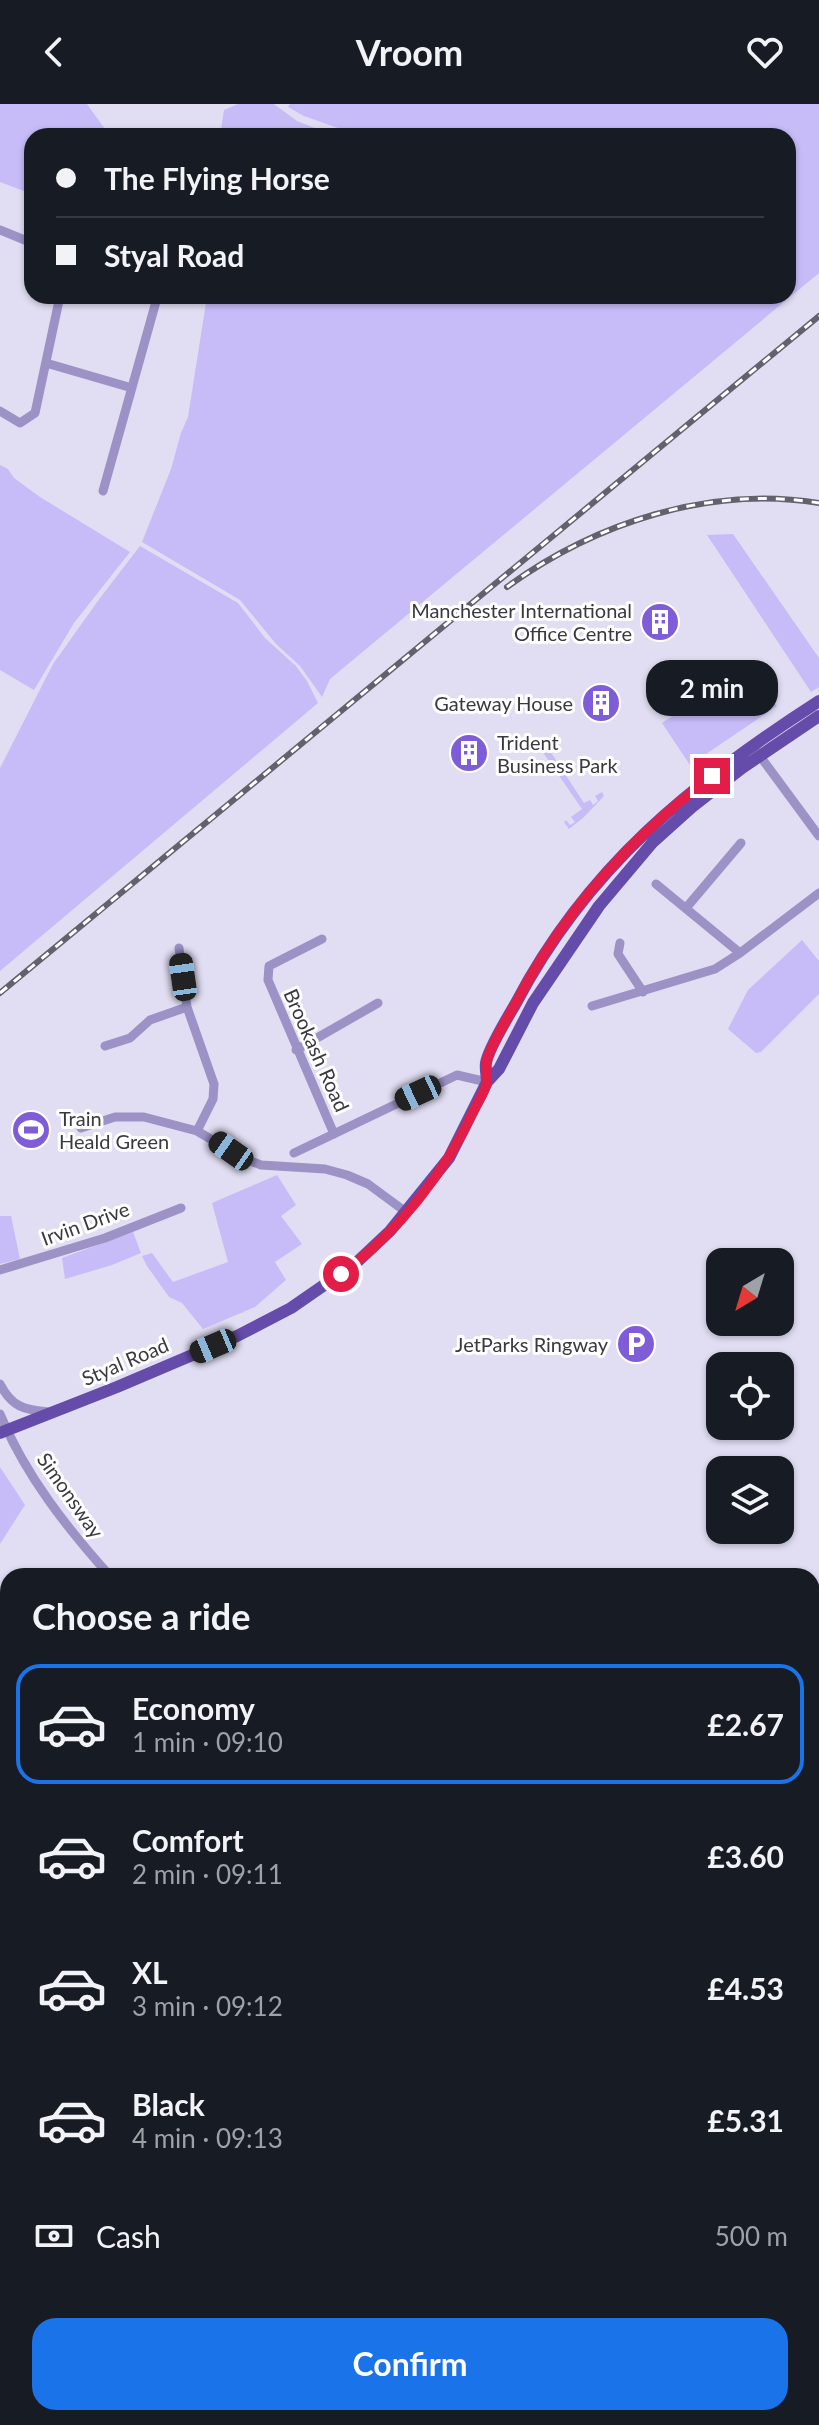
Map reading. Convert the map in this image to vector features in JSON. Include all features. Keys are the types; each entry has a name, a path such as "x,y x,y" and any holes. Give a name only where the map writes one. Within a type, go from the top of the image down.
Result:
{"main road":[{"name":"Styal Road","path":"487,1082 486,1063 535,968 602,877 644,832 683,798 752,745 819,701"},
{"name":"Styal Road","path":"3,1432 237,1336 291,1308 356,1263 390,1231 449,1158 487,1082 499,1069 550,976 599,906 653,842 742,768 819,716"}],"street":[{"path":"0,230 24,240"},
{"path":"0,411 20,423 35,413 58,304"},
{"path":"103,491 155,304"},
{"path":"46,363 132,388"},
{"path":"752,745 819,836"},
{"path":"686,908 741,843"},
{"path":"656,884 740,953"},
{"path":"592,1006 715,969 819,893"},
{"name":"Brookash Road","path":"322,939 269,966 268,980 334,1134"},
{"path":"620,943 618,954 643,992"},
{"path":"179,948 187,1007 212,1074 215,1091 197,1131"},
{"path":"296,1050 378,1003"},
{"path":"109,1032 109,1045 130,1038 150,1020 187,1007"},
{"path":"294,1153 457,1075 487,1082"},
{"path":"81,1128 127,1116 144,1117 197,1131 261,1165 325,1169 347,1175 368,1184 406,1212"},
{"name":"Irvin Drive","path":"0,1270 105,1238 181,1208"},
{"path":"0,1384 6,1396 16,1405 34,1411 54,1412"},
{"name":"Simonsway","path":"0,1414 3,1432 42,1492 103,1568"}],"shaded area":[{"path":"0,104 87,104 104,128 24,128 24,191 0,182"},
{"path":"238,104 274,104 297,121 315,128 221,128 224,110"},
{"path":"290,104 819,104 819,273 796,292 796,128 338,128 288,107"},
{"path":"206,304 782,304 330,679 322,697 300,666 276,644 240,600 142,542 188,417"},
{"path":"0,465 40,497 130,552 74,623 34,690 0,670"},
{"path":"733,534 819,658 819,687 811,692 707,535"},
{"path":"140,546 238,603 265,638 296,666 318,703 0,971 0,768 53,664"},
{"path":"745,667 777,706 690,765 662,723"},
{"path":"548,748 584,803 590,800 593,805 598,801 595,796 602,792 604,796 569,829 564,822 566,820 570,825 575,822 571,817 582,809 542,751"},
{"path":"802,940 819,961 819,994 761,1052 756,1053 728,1029 748,990"},
{"path":"277,1175 296,1205 281,1216 302,1244 275,1262 286,1280 255,1307 203,1329 182,1303 169,1297 142,1256 152,1253 173,1282 228,1262 212,1203"},
{"path":"0,1216 11,1216 20,1259 0,1264"},
{"path":"133,1232 141,1253 65,1279 62,1258"},
{"path":"0,1467 25,1505 0,1544"}],"railway":[{"path":"0,993 819,316"},
{"path":"507,587 578,544 655,514 737,500 778,499 819,503"}],"place":[{"name":"Manchester International Office Centre","path":"660,622"},
{"name":"Gateway House","path":"601,703"},
{"name":"Trident Business Park","path":"469,753"},
{"name":"Train Heald Green","path":"31,1130"},
{"name":"JetParks Ringway","path":"636,1344"}],"route":[{"path":"341,1274 390,1231 449,1158 487,1082 486,1063 505,1022 535,968 580,904 644,832 712,776"}]}
